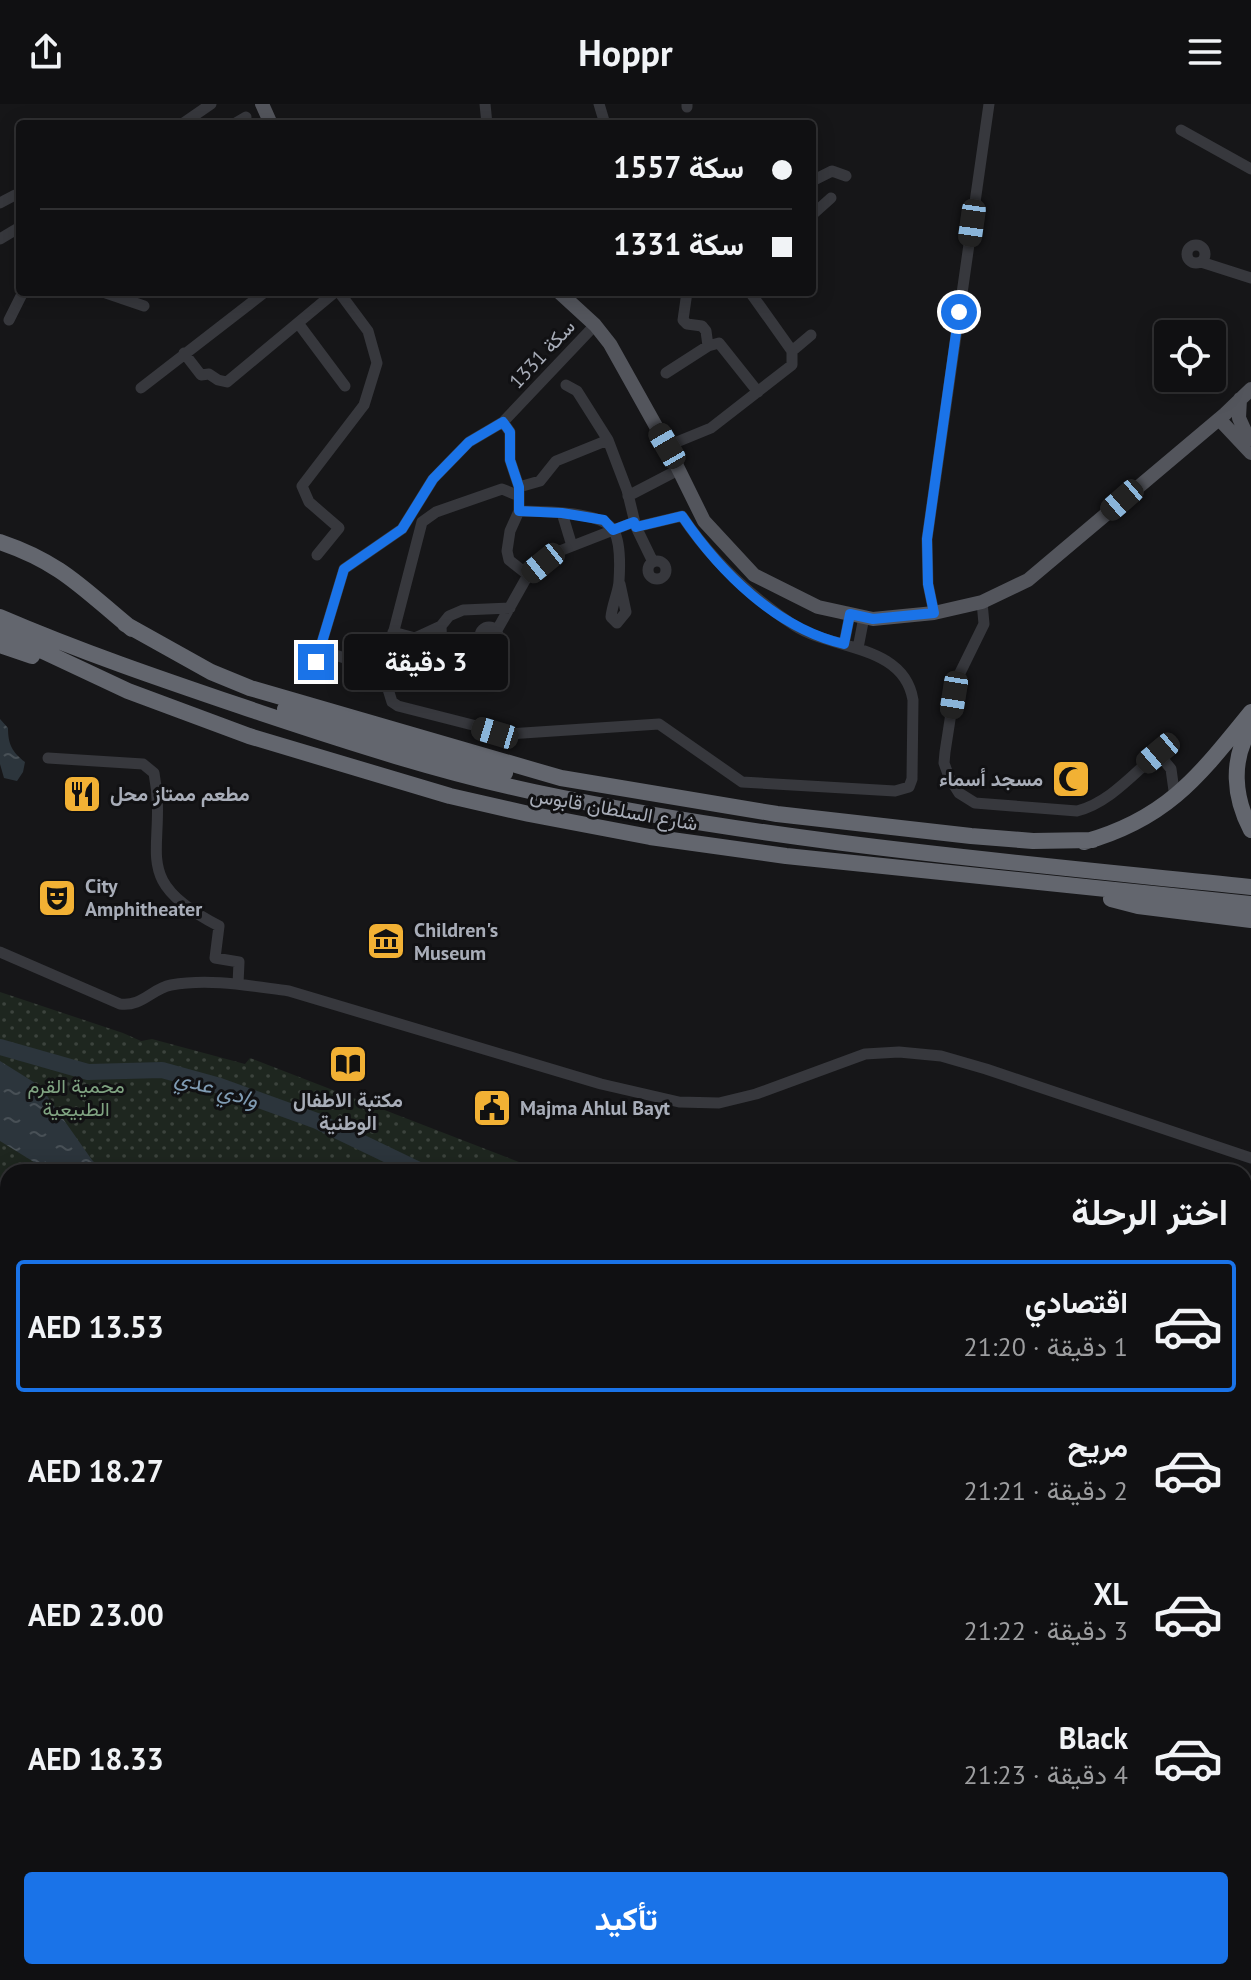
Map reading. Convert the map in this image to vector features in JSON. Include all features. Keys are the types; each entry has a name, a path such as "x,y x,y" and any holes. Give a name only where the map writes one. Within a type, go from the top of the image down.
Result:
{"highway":[{"path":"0,542 31,552 62,570 165,656 201,678 237,693 384,739 676,819"},
{"name":"شارع السلطان قابوس","path":"0,617 77,650 355,744 438,769 533,792 676,819 856,846 1251,887"},
{"path":"125,624 211,672 250,688 561,778 777,814 1033,841 1093,840"},
{"name":"شارع السلطان قابوس","path":"0,631 128,691 249,736 450,796 529,814 650,837 786,856 1251,904"},
{"path":"0,645 128,691"},
{"path":"856,846 909,841 1044,849 1093,840 1149,817 1175,798 1205,768 1251,712"},
{"path":"1251,727 1240,752 1236,789 1242,814 1251,830"},
{"path":"1055,886 1138,906 1251,920"}],"main road":[{"path":"570,296 610,344 667,446 704,521 754,575 818,607 873,619 934,613 982,602 1028,580 1246,394"},
{"path":"1246,394 1239,418 1248,444"},
{"path":"1222,416 1248,444"},
{"path":"1203,432 1223,430 1248,444"}],"street":[{"path":"188,120 211,104"},
{"path":"934,613 928,584 927,539 989,104"},
{"path":"241,120 246,117"},
{"path":"1181,130 1251,169"},
{"path":"816,179 832,171 846,176"},
{"path":"816,211 831,198"},
{"path":"1201,262 1251,278"},
{"path":"9,320 21,296"},
{"path":"115,296 144,306"},
{"path":"141,388 260,296"},
{"path":"184,353 201,375 209,374 227,382 332,296"},
{"path":"317,555 339,528 309,502 302,486 364,405 377,363 368,331 340,296"},
{"path":"686,296 683,320 687,324 702,326 708,346"},
{"path":"667,446 711,428 792,365 792,351 753,296"},
{"path":"298,323 345,386"},
{"name":"سكة 1331","path":"369,666 318,656 344,569 402,529 433,479 469,442 503,422 595,325"},
{"path":"792,351 811,335"},
{"path":"666,373 715,343 722,346 758,392"},
{"path":"566,385 577,391 608,440 635,525 653,562"},
{"path":"503,422 510,432 510,460 519,492 519,511 510,531 507,551 509,560 528,575"},
{"path":"497,630 528,575 557,552 613,530 682,516 726,573 758,598 816,637 858,648 890,663 912,691 912,779 909,787 904,790 742,782 659,724 508,734 411,710 392,702 383,673 422,522 436,512 502,489 519,492 540,481 556,461 608,440"},
{"path":"628,496 678,470"},
{"path":"519,511 562,513 604,520 613,530 618,546 620,584"},
{"path":"562,513 572,546"},
{"path":"982,602 984,624 956,681 945,752 946,770 959,793 975,803 1077,811 1090,808 1105,798 1158,753 1171,769 1175,798"},
{"path":"393,632 415,638 441,626 449,616 463,610 510,608"},
{"path":"844,644 857,616"},
{"path":"857,616 858,648"},
{"path":"441,626 442,649 446,653"},
{"path":"415,638 426,674"},
{"path":"48,758 143,764 154,773 157,868 176,897 194,913 219,926 215,958 239,962 238,984"},
{"path":"1171,769 1186,772 1205,768"},
{"path":"0,952 120,1004 141,1002 161,988 174,985 238,984 289,991 601,1084 679,1102 719,1103 756,1094 865,1054 899,1052 941,1056 1251,1158"}],"green space":[{"name":"محمية القرم الطبيعية","path":"0,992 141,1041 152,1039 245,1064 250,1058 524,1164 0,1164"}],"water":[{"path":"0,719 8,728 12,747 25,762 17,781 4,778 0,764"},
{"path":"0,1061 40,1086 96,1164 37,1164 0,1141"}],"waterway":[{"name":"وادي عدي","path":"0,1047 88,1072 162,1070 220,1086 317,1121 406,1164"}],"place":[{"name":"مسجد أسماء","path":"1071,779"},
{"name":"مطعم ممتاز محل","path":"82,794"},
{"name":"City Amphitheater","path":"57,898"},
{"name":"Children's Museum","path":"386,941"},
{"name":"مكتبة الاطفال الوطنية","path":"348,1064"},
{"name":"Majma Ahlul Bayt","path":"492,1108"}],"route":[{"path":"316,662 344,569 402,529 433,479 469,442 503,422 510,432 510,460 519,487 519,511 562,513 604,520 613,530 634,522 636,527 682,516 726,573 795,626 816,637 844,644 850,614 873,619 934,613 928,584 927,539 959,312"}]}
